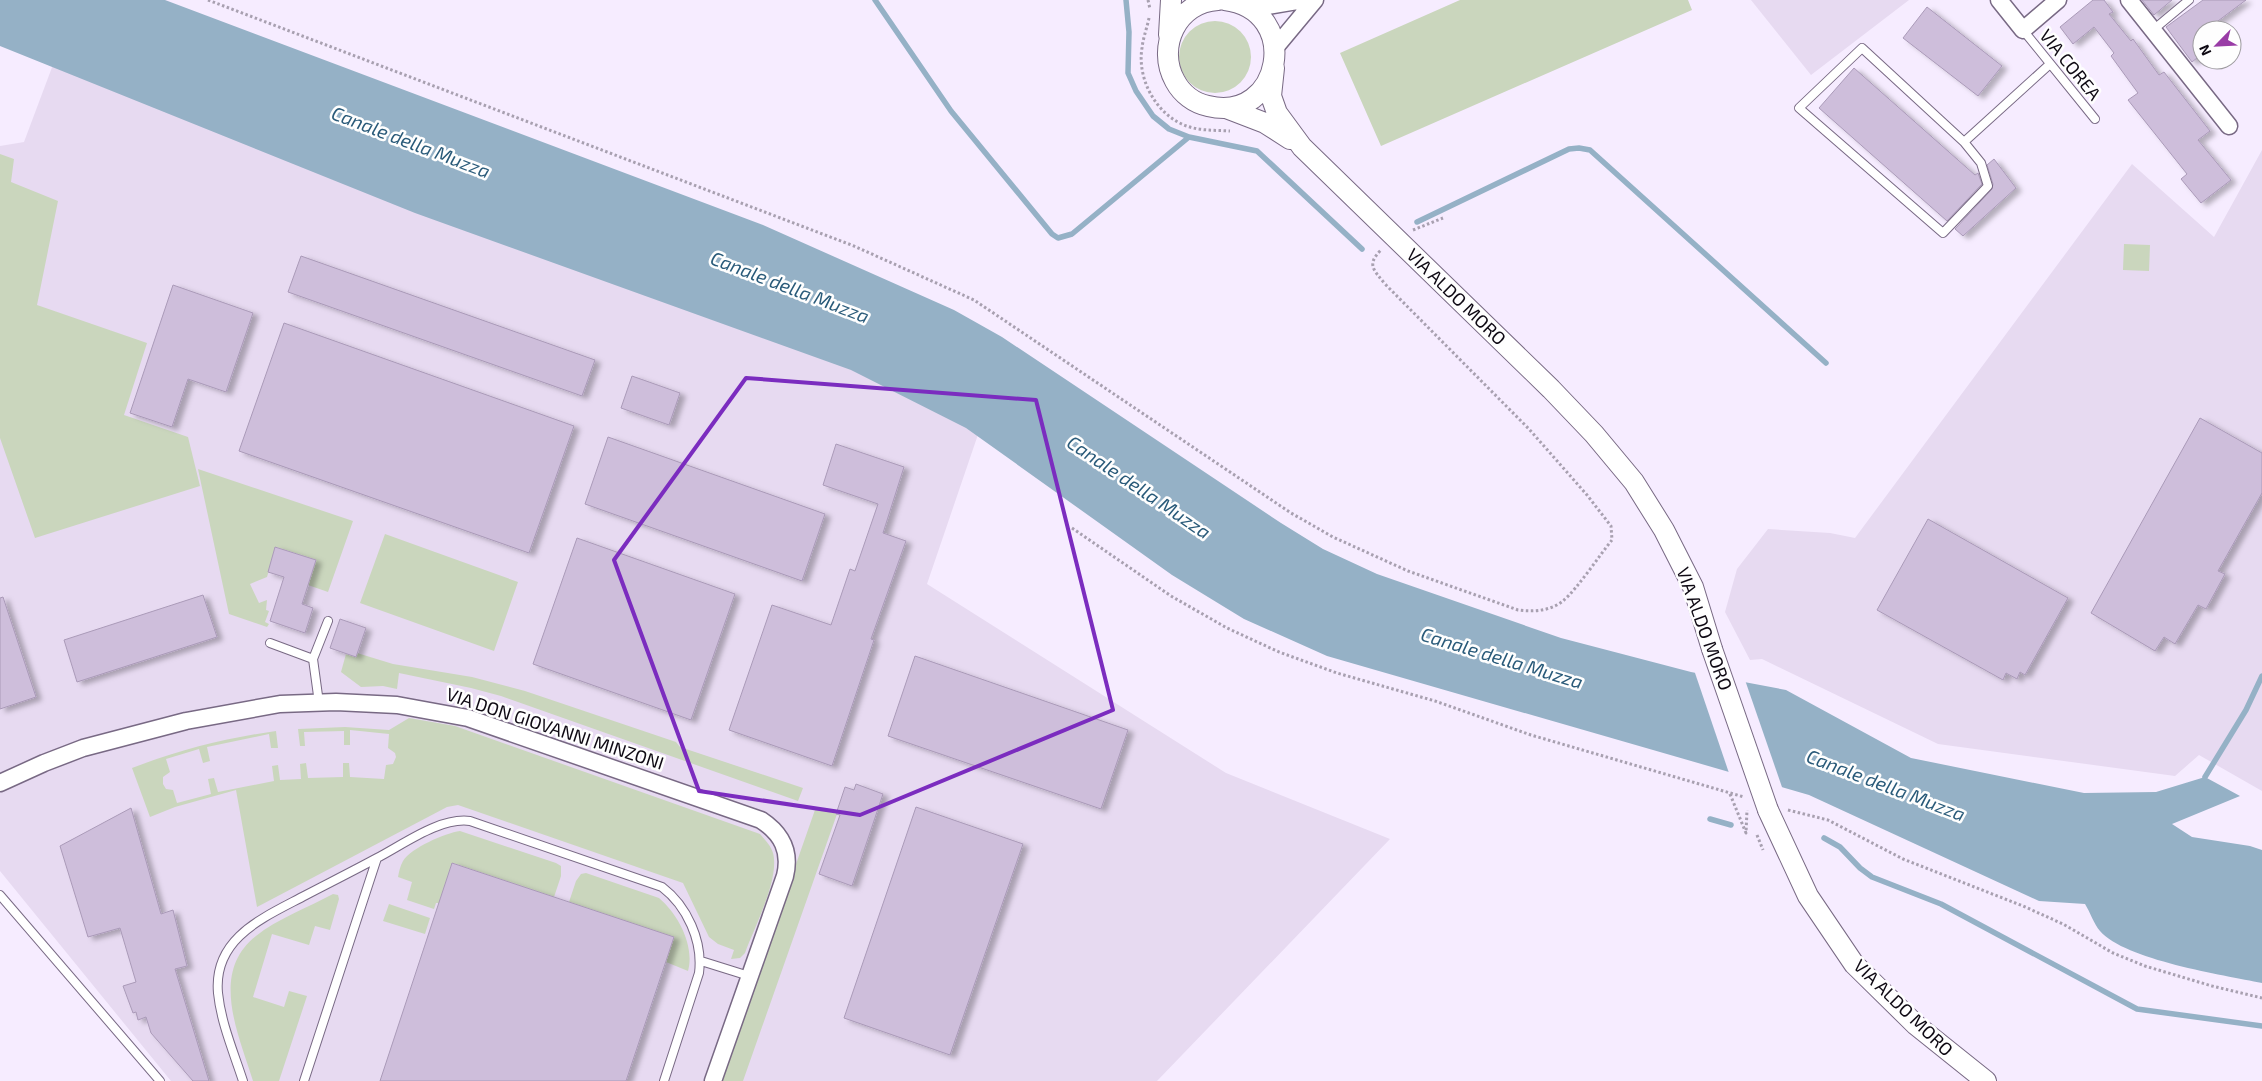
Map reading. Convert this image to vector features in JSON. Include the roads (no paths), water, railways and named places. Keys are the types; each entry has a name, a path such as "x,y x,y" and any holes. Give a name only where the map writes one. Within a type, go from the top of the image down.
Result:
{"street":[{"name":"VIA ALDO MORO","path":"1171,0 1168,63 1171,74 1184,93 1204,105 1226,108 1265,123 1302,147"},
{"name":"VIA ALDO MORO","path":"1169,41 1178,22 1185,14 1203,3 1218,0"},
{"name":"VIA ALDO MORO","path":"1225,0 1238,2 1251,9 1268,26 1274,58 1271,96 1277,113 1302,147 1388,243 1551,389 1594,434 1634,482 1664,530 1693,587 1712,649 1808,896 1854,964 1916,1025 1986,1081"},
{"path":"1251,9 1303,0"},
{"path":"1226,108 1251,99 1261,91 1274,58 1315,0"},
{"path":"1999,0 2023,30 2058,0"},
{"path":"2129,0 2229,126"},
{"name":"VIA DON GIOVANNI MINZONI","path":"0,783 44,762 83,748 186,721 259,707 319,703 397,705 468,718 761,820 772,827 781,838 787,851 788,864 786,876 713,1081"}],"lane":[{"path":"2153,30 2189,0"},
{"name":"VIA COREA","path":"2023,30 2095,119"},
{"path":"1862,48 1964,142 1982,163 1988,186 1942,233 1799,108 1862,48"},
{"path":"1964,142 2050,64"},
{"path":"319,703 313,659 328,620"},
{"path":"270,643 313,659"},
{"path":"243,1081 221,1010 218,991 220,972 228,948 255,922 442,823 457,819 470,821 662,887 675,897 684,911 697,940 701,960 700,973 664,1081"},
{"path":"304,1081 376,858"},
{"path":"0,895 160,1081"},
{"path":"701,960 749,976"}],"water":[{"name":"Canale della Muzza","path":"0,0 165,0 763,225 954,310 1002,337 1281,523 1323,549 1377,574 1561,638 1691,672 1786,690 1911,758 2084,793 2156,792 2205,777 2240,796 2172,824 2192,837 2250,846 2262,850 2262,983 2176,965 2130,950 2100,931 2085,904 2039,901 1809,795 1327,656 1244,619 1172,575 966,428 851,370 415,213 0,46"}],"waterway":[{"path":"875,0 951,111 1052,234 1058,238 1072,234 1189,137 1257,151 1362,249"},
{"path":"1126,0 1129,32 1128,73 1136,91 1153,116 1169,129 1189,137"},
{"path":"1417,222 1569,149 1590,150 1826,363"},
{"path":"2205,777 2246,710 2262,676"},
{"path":"1710,819 1731,825"},
{"path":"1824,838 1840,847 1860,868 1872,877 1941,904 2137,1009 2262,1026"}]}
